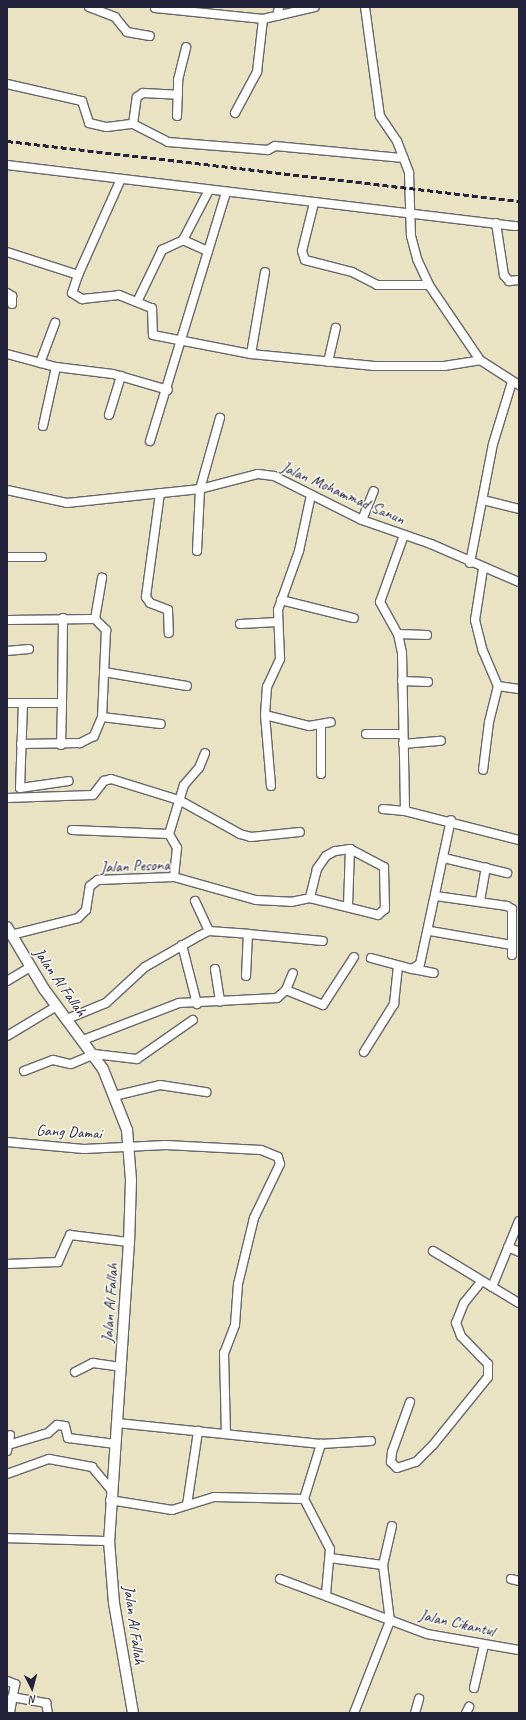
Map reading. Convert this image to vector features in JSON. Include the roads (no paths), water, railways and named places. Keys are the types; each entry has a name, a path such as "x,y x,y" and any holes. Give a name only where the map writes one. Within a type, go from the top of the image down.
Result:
{"street":[{"path":"89,7 115,16 127,32 150,36"},
{"path":"278,16 279,7"},
{"path":"155,8 263,19 315,7"},
{"path":"365,7 380,116 403,158 411,189 410,210 417,259 429,285 480,360 515,384 493,444 470,563"},
{"path":"235,113 257,72 263,19"},
{"path":"177,116 178,95 186,47"},
{"path":"7,84 84,103 85,116 90,122 107,127 133,124 158,138 180,144 268,150 275,146 403,158"},
{"path":"133,124 137,97 142,93 178,95"},
{"path":"7,165 314,203 410,210 514,226"},
{"path":"121,179 72,291 80,298 113,295 138,302 154,311 152,335 182,342 251,354 328,362 444,366 480,360"},
{"path":"138,302 162,250 183,240 209,190"},
{"path":"150,441 168,390 226,192"},
{"path":"314,203 302,251 305,260 352,272 377,285 429,285"},
{"path":"496,223 504,276 509,281 519,280"},
{"path":"183,240 208,250"},
{"path":"7,252 78,275"},
{"path":"251,354 265,272"},
{"path":"7,293 12,296 12,304"},
{"path":"40,363 55,322"},
{"path":"328,362 336,328"},
{"path":"7,354 56,367 121,376 168,390"},
{"path":"43,426 56,367"},
{"path":"110,415 121,376"},
{"path":"198,551 200,489 220,418"},
{"name":"Jalan Mohammad Sanun","path":"7,490 67,503 200,489 258,474 289,482 311,495 362,520 431,544 483,569 519,582"},
{"path":"362,520 374,491"},
{"path":"160,493 146,598 150,603 168,610 169,633"},
{"path":"271,786 265,715 267,688 280,659 278,622 281,600 299,551 311,495"},
{"path":"483,500 519,509"},
{"path":"404,535 380,600 398,634 402,681 405,811"},
{"path":"7,558 42,557"},
{"path":"483,569 475,620 483,651 498,686 489,722 483,770"},
{"path":"95,619 102,578"},
{"path":"281,600 354,618"},
{"path":"61,745 63,618"},
{"path":"7,620 63,618 95,619 106,630 102,717 98,729 88,740 61,745 21,744"},
{"path":"240,624 278,622"},
{"path":"398,634 426,634"},
{"path":"7,651 30,649"},
{"path":"104,672 187,686"},
{"path":"402,681 428,682"},
{"path":"498,686 519,689"},
{"path":"7,702 62,703"},
{"path":"23,703 20,788 68,781"},
{"path":"265,715 297,724 321,724 331,722"},
{"path":"102,717 161,724"},
{"path":"321,724 321,774"},
{"path":"366,734 403,734"},
{"path":"403,744 441,741"},
{"path":"174,877 177,848 169,834 184,785 199,768 205,753"},
{"path":"7,798 93,795 99,790 104,781 111,779 179,800 240,834 251,837 300,832"},
{"path":"382,809 405,811 451,820 519,840"},
{"path":"412,969 423,959 430,931 451,820"},
{"path":"72,830 169,834"},
{"path":"348,906 350,849"},
{"path":"350,849 382,864 384,909 378,915 348,906 310,898 317,869 326,856 350,849"},
{"path":"444,858 507,873"},
{"path":"480,902 486,868"},
{"name":"Jalan Pesona","path":"9,931 78,918 86,910 90,886 95,881 174,877 256,900 291,902 310,898"},
{"path":"436,896 480,902 512,909 512,955"},
{"path":"195,901 209,931"},
{"name":"Jalan Al Fallah","path":"9,931 30,967 67,1020 94,1054 114,1096 130,1148 129,1242 109,1541 114,1603 133,1713"},
{"path":"67,1020 113,998 145,967 209,931 323,941"},
{"path":"430,931 512,945"},
{"path":"246,976 248,934"},
{"path":"182,945 197,1004"},
{"path":"286,990 323,1005 354,957"},
{"path":"371,958 398,966 434,973"},
{"path":"364,1052 394,1004 398,966"},
{"path":"7,981 30,967"},
{"path":"215,968 220,1002"},
{"path":"84,1040 174,1005 277,998 286,990 293,973"},
{"path":"7,1036 57,1006"},
{"path":"24,1070 53,1060 71,1064 94,1054 137,1059 193,1020"},
{"path":"114,1096 160,1085 206,1092"},
{"name":"Gang Damai","path":"7,1142 84,1149 130,1148 166,1145 261,1150 280,1160 254,1218 238,1284 235,1325 224,1353 226,1434"},
{"path":"492,1287 519,1221"},
{"path":"7,1264 58,1262 70,1235 129,1242"},
{"path":"508,1247 519,1252"},
{"path":"433,1251 519,1303"},
{"path":"410,1402 392,1452 391,1462 397,1468 416,1462 433,1445 488,1377 488,1364 466,1342 456,1323 464,1303 482,1281"},
{"path":"75,1372 93,1364 121,1367"},
{"path":"117,1423 321,1444 371,1441"},
{"path":"10,1435 8,1448 48,1433 57,1425 65,1426 68,1438 116,1444"},
{"path":"187,1505 198,1431"},
{"path":"321,1444 304,1498 308,1510 321,1529 330,1558 326,1594"},
{"path":"7,1474 49,1459 92,1467 111,1495 167,1509 214,1497 304,1498"},
{"path":"354,1713 390,1621 383,1565 392,1526"},
{"path":"7,1538 109,1541"},
{"path":"330,1558 383,1565"},
{"name":"Jalan Cikantul","path":"280,1579 326,1594 390,1621 427,1634 519,1650"},
{"path":"474,1688 484,1645"},
{"path":"7,1681 15,1684 10,1713"},
{"path":"12,1697 46,1703 48,1713"},
{"path":"415,1713 420,1699"}],"railway":[{"path":"7,141 519,201"}]}
